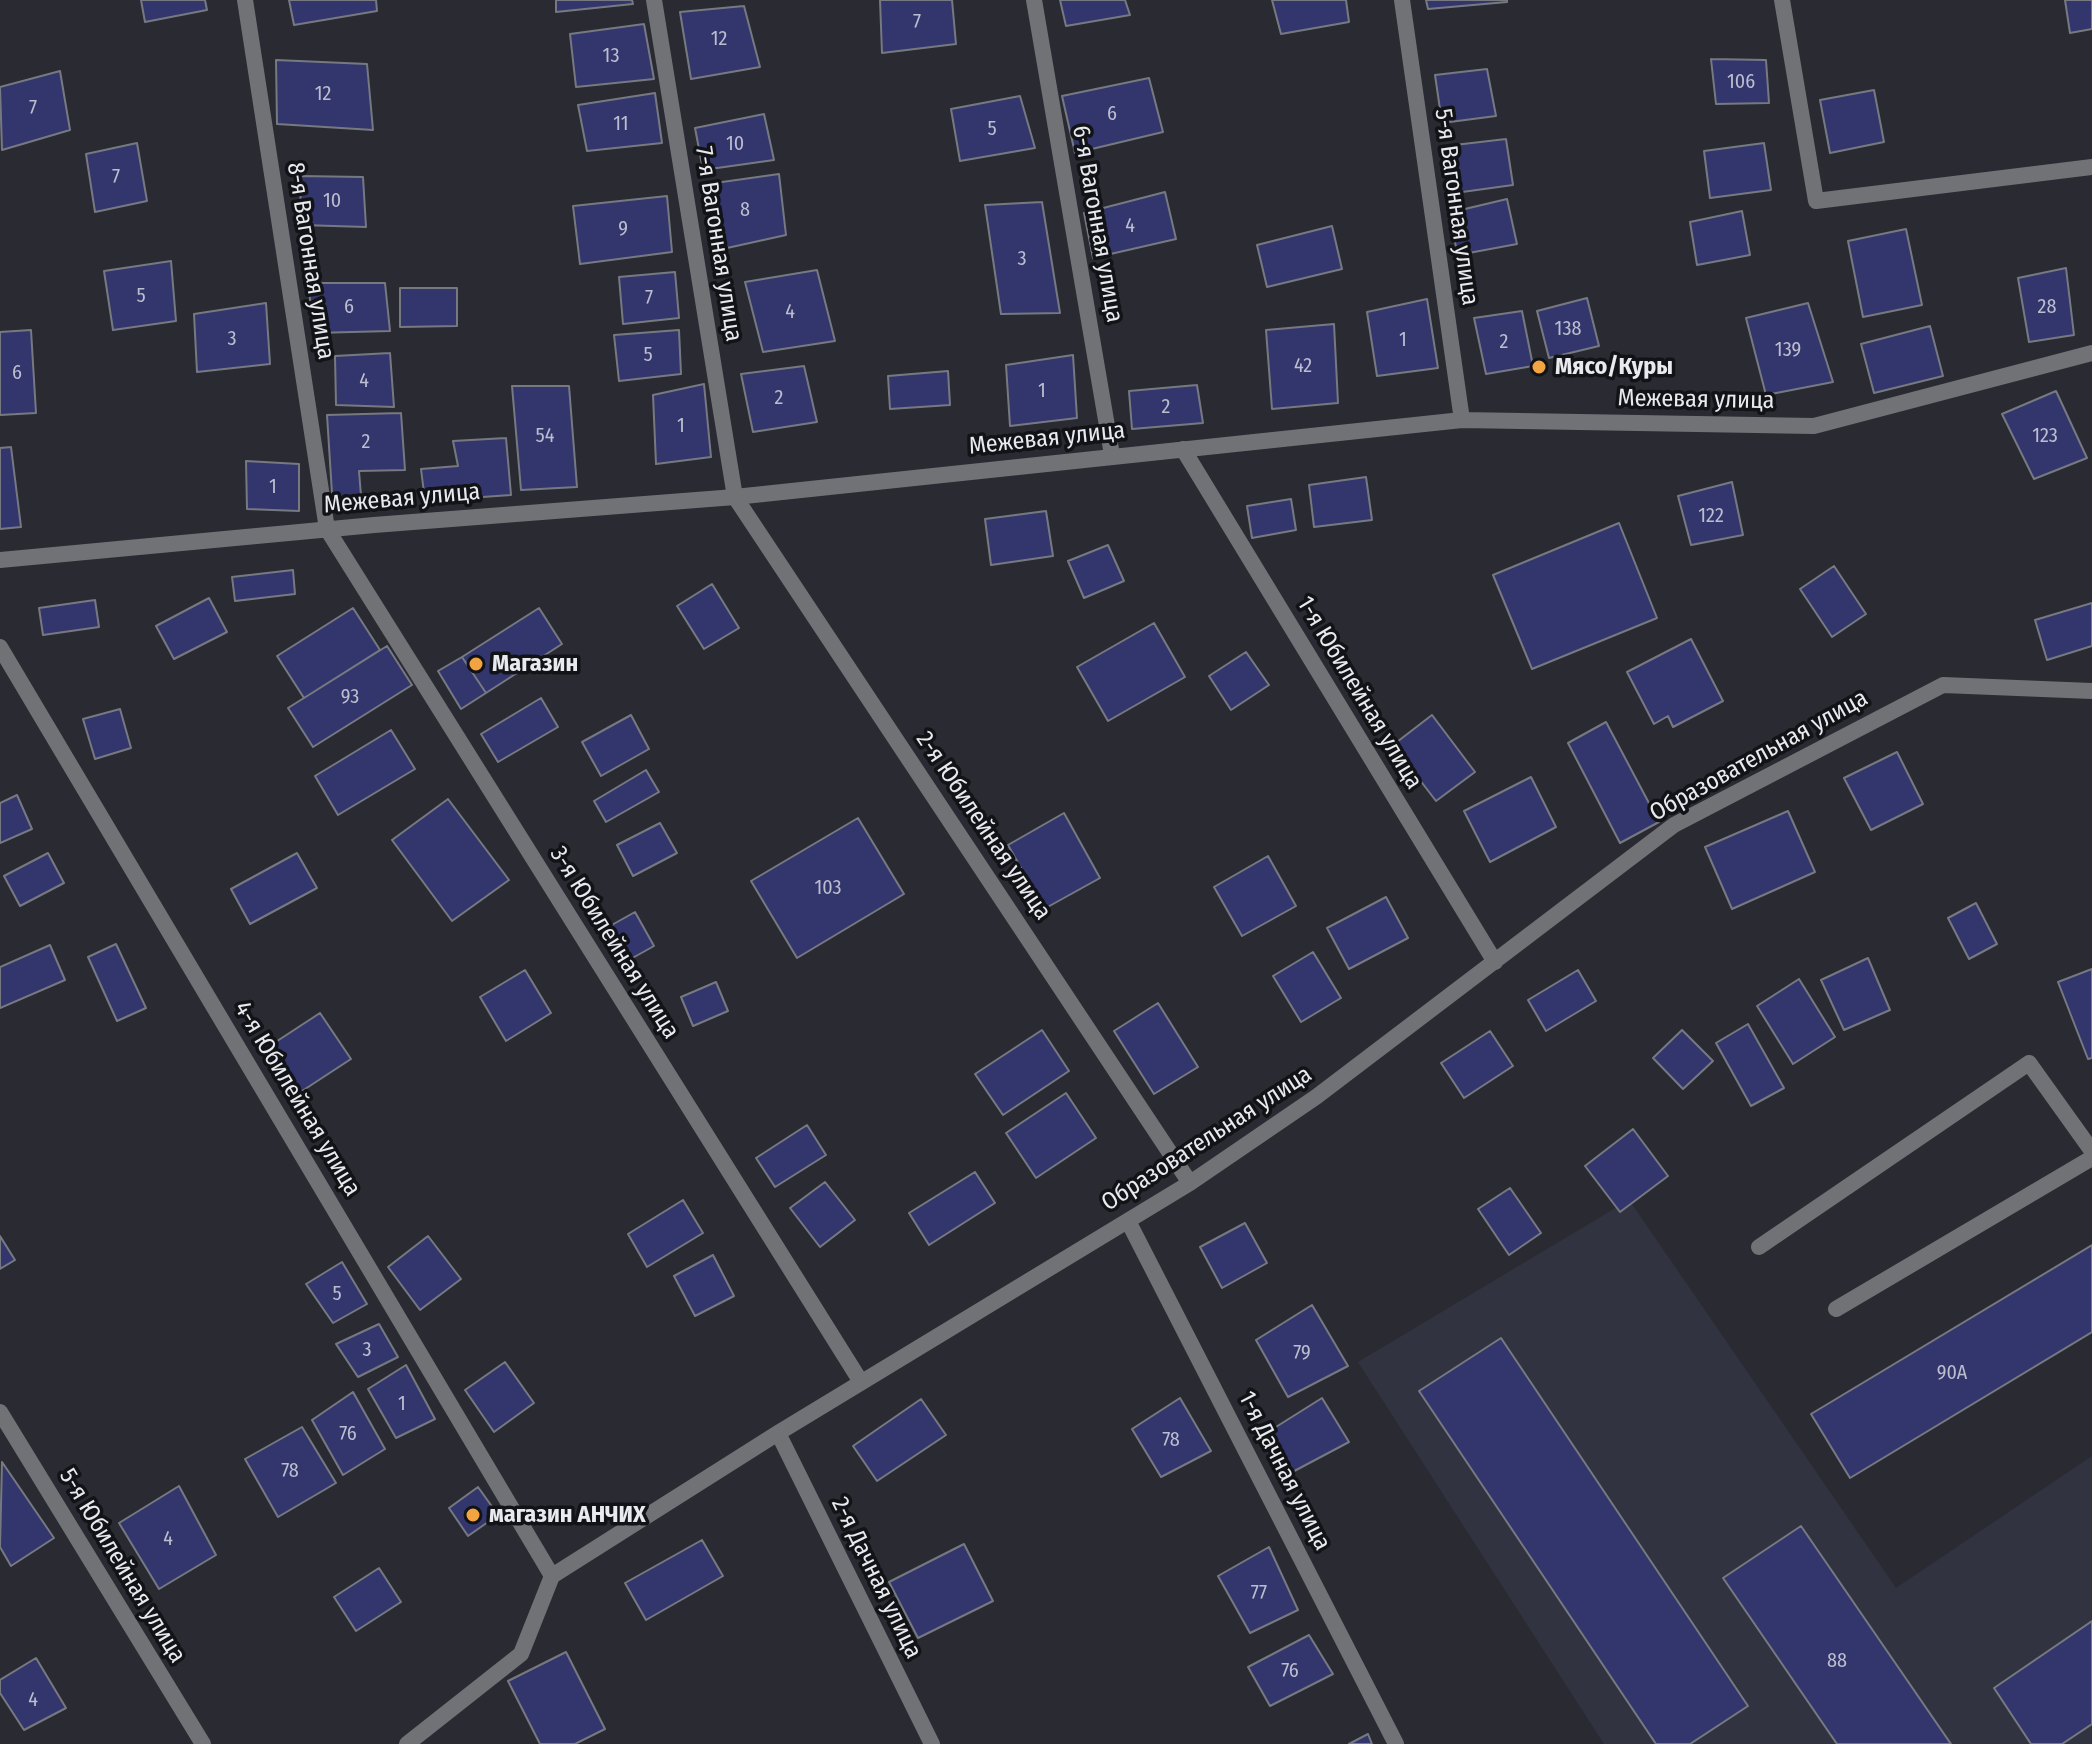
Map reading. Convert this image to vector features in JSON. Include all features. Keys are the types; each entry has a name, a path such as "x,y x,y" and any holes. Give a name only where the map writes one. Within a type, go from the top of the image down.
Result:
{"street":[{"name":"8-я Вагонная улица","path":"245,0 327,529"},
{"name":"7-я Вагонная улица","path":"654,0 735,497"},
{"name":"6-я Вагонная улица","path":"1034,0 1112,455"},
{"name":"5-я Вагонная улица","path":"1402,0 1462,420"},
{"path":"1782,0 1816,201 2092,167"},
{"name":"Межевая улица","path":"0,560 327,529 735,497 1462,420 1814,426 2092,353"},
{"name":"1-я Юбилейная улица","path":"1183,449 1495,962"},
{"name":"2-я Юбилейная улица","path":"735,497 1190,1183"},
{"name":"3-я Юбилейная улица","path":"327,529 861,1382"},
{"name":"4-я Юбилейная улица","path":"0,647 552,1576"},
{"name":"Образовательная улица","path":"552,1576 778,1433 1190,1183 1316,1097 1674,825 1943,685 2092,691"},
{"path":"1759,1247 2029,1063 2092,1151"},
{"path":"1836,1309 2092,1158"},
{"name":"1-я Дачная улица","path":"1128,1221 1396,1744"},
{"name":"5-я Юбилейная улица","path":"0,1412 203,1744"},
{"name":"2-я Дачная улица","path":"778,1433 932,1744"},
{"path":"412,1743 521,1654 552,1576"}],"shaded area":[{"path":"1629,1200 1896,1588 2092,1456 2092,1744 1604,1744 1358,1362"}],"building":[{"path":"141,0 205,0 207,10 145,22"},
{"path":"289,0 376,0 377,11 294,25"},
{"path":"556,0 632,0 633,4 556,12"},
{"path":"880,0 952,0 956,44 882,53"},
{"path":"1060,0 1125,0 1130,15 1066,26"},
{"path":"1272,0 1346,0 1349,22 1281,34"},
{"path":"1426,0 1507,0 1507,2 1428,9"},
{"path":"2065,0 2092,0 2092,29 2070,33"},
{"path":"744,6 760,67 691,79 680,12"},
{"path":"644,24 654,79 576,87 570,34"},
{"path":"1711,59 1766,60 1769,103 1716,104"},
{"path":"276,60 367,64 373,130 277,124"},
{"path":"1487,69 1496,116 1442,123 1435,75"},
{"path":"60,71 70,130 2,150 0,87"},
{"path":"1149,78 1163,132 1075,153 1062,96"},
{"path":"1874,90 1884,142 1830,153 1820,100"},
{"path":"655,93 662,143 587,151 578,105"},
{"path":"1020,96 1035,148 960,161 951,109"},
{"path":"764,114 774,160 703,170 695,128"},
{"path":"1506,139 1513,185 1455,193 1446,146"},
{"path":"137,143 147,201 95,212 86,154"},
{"path":"1764,143 1771,190 1710,198 1704,151"},
{"path":"779,174 786,235 718,250 701,185"},
{"path":"300,176 363,177 366,227 301,225"},
{"path":"1165,192 1176,239 1093,258 1084,213"},
{"path":"667,196 672,252 580,264 573,206"},
{"path":"1507,199 1517,244 1458,255 1448,213"},
{"path":"1042,202 1060,313 1001,314 985,205"},
{"path":"1742,211 1750,255 1697,265 1690,222"},
{"path":"1332,226 1342,269 1267,287 1257,245"},
{"path":"1906,229 1922,305 1863,317 1848,241"},
{"path":"171,261 176,321 113,330 104,271"},
{"path":"2066,268 2074,335 2029,342 2018,278"},
{"path":"817,270 835,341 763,352 745,282"},
{"path":"675,272 679,318 623,324 619,277"},
{"path":"308,283 385,283 390,331 314,333"},
{"path":"400,288 457,288 457,326 400,327"},
{"path":"1587,298 1599,346 1549,358 1537,311"},
{"path":"1427,299 1438,368 1377,376 1367,312"},
{"path":"266,303 270,364 197,372 194,314"},
{"path":"1808,303 1833,382 1766,395 1746,318"},
{"path":"1522,311 1533,366 1486,374 1474,318"},
{"path":"1334,324 1338,403 1272,409 1266,330"},
{"path":"1930,326 1943,376 1874,393 1861,344"},
{"path":"31,330 36,413 0,415 0,332"},
{"path":"679,330 681,374 619,381 614,335"},
{"path":"390,353 394,407 336,405 335,356"},
{"path":"1073,355 1077,418 1010,426 1006,365"},
{"path":"804,366 817,422 753,432 741,374"},
{"path":"948,371 950,405 890,409 888,376"},
{"path":"704,384 711,457 656,464 653,395"},
{"path":"1197,385 1203,423 1132,429 1129,391"},
{"path":"512,386 569,386 577,487 521,490"},
{"path":"2056,391 2087,458 2034,479 2002,414"},
{"path":"401,413 405,470 359,471 362,508 333,509 327,415"},
{"path":"506,438 511,495 425,501 421,469 458,466 453,441"},
{"path":"11,447 21,527 0,529 0,448"},
{"path":"246,461 299,464 299,511 247,509"},
{"path":"1366,477 1372,520 1314,527 1309,485"},
{"path":"1732,482 1743,535 1691,545 1678,496"},
{"path":"1291,499 1296,530 1252,538 1247,506"},
{"path":"1046,511 1053,556 991,565 985,519"},
{"path":"1619,523 1657,618 1532,669 1493,575"},
{"path":"1108,545 1124,581 1084,598 1068,561"},
{"path":"1834,566 1866,614 1832,637 1800,589"},
{"path":"293,570 295,594 235,601 232,577"},
{"path":"712,584 739,628 704,649 677,606"},
{"path":"209,598 227,632 174,659 156,626"},
{"path":"95,600 99,627 43,635 39,608"},
{"path":"2092,603 2092,646 2047,660 2035,620"},
{"path":"353,608 380,650 304,698 277,656"},
{"path":"539,608 562,644 486,693 462,657"},
{"path":"1154,623 1185,677 1108,721 1077,667"},
{"path":"1691,639 1723,701 1673,727 1668,716 1654,724 1627,672"},
{"path":"387,646 412,685 313,747 288,708"},
{"path":"1246,652 1269,685 1231,710 1209,676"},
{"path":"462,657 486,693 461,709 438,671"},
{"path":"541,698 558,727 498,762 481,734"},
{"path":"120,709 131,748 95,759 83,719"},
{"path":"631,715 649,749 601,776 582,742"},
{"path":"1432,715 1475,772 1436,801 1393,745"},
{"path":"1606,722 1659,822 1620,843 1568,743"},
{"path":"391,730 415,769 338,815 315,776"},
{"path":"1897,752 1923,804 1871,830 1844,778"},
{"path":"646,770 659,792 606,822 594,801"},
{"path":"1531,777 1556,827 1490,862 1464,811"},
{"path":"17,795 32,829 0,843 0,803"},
{"path":"448,799 509,880 452,921 392,840"},
{"path":"1788,811 1815,872 1732,909 1705,847"},
{"path":"1064,813 1100,878 1044,909 1008,845"},
{"path":"858,818 904,894 797,958 751,881"},
{"path":"660,823 677,853 633,876 617,845"},
{"path":"48,853 64,883 20,906 4,876"},
{"path":"297,853 317,888 250,924 231,889"},
{"path":"1268,856 1296,906 1242,936 1214,887"},
{"path":"1386,897 1408,938 1349,969 1327,928"},
{"path":"1976,903 1997,944 1969,959 1948,918"},
{"path":"635,912 654,946 620,965 601,931"},
{"path":"116,944 146,1008 117,1021 88,957"},
{"path":"50,945 65,980 0,1008 0,967"},
{"path":"1313,952 1341,998 1301,1022 1273,976"},
{"path":"1868,958 1890,1010 1844,1030 1821,980"},
{"path":"2092,969 2092,1058 2088,1059 2058,982"},
{"path":"525,970 551,1013 506,1041 480,997"},
{"path":"1578,970 1596,1001 1546,1031 1528,1000"},
{"path":"1799,979 1835,1037 1793,1064 1757,1006"},
{"path":"716,982 728,1011 693,1026 681,997"},
{"path":"1158,1003 1198,1067 1154,1094 1114,1031"},
{"path":"320,1013 351,1059 299,1093 268,1047"},
{"path":"1748,1024 1784,1088 1751,1106 1716,1043"},
{"path":"1042,1030 1069,1071 1003,1115 975,1074"},
{"path":"1682,1030 1713,1061 1683,1089 1653,1058"},
{"path":"1490,1031 1513,1066 1464,1098 1441,1063"},
{"path":"1066,1093 1096,1138 1036,1178 1006,1133"},
{"path":"807,1125 826,1155 775,1187 756,1158"},
{"path":"1633,1129 1668,1176 1620,1212 1585,1166"},
{"path":"975,1172 995,1203 929,1245 909,1213"},
{"path":"825,1182 855,1220 820,1247 790,1208"},
{"path":"1510,1188 1541,1233 1509,1255 1478,1209"},
{"path":"683,1200 703,1233 647,1267 628,1234"},
{"path":"1245,1223 1267,1263 1222,1288 1200,1247"},
{"path":"0,1236 15,1260 0,1269"},
{"path":"428,1236 461,1279 420,1310 388,1267"},
{"path":"2092,1245 2092,1332 1850,1478 1811,1414"},
{"path":"713,1255 734,1296 695,1316 674,1276"},
{"path":"342,1262 367,1304 333,1323 306,1284"},
{"path":"1312,1305 1348,1366 1288,1397 1256,1340"},
{"path":"379,1324 398,1357 358,1377 336,1344"},
{"path":"1501,1338 1748,1706 1690,1744 1656,1744 1419,1391"},
{"path":"505,1362 534,1403 494,1432 465,1390"},
{"path":"406,1365 435,1419 396,1438 368,1389"},
{"path":"353,1392 385,1449 343,1475 312,1420"},
{"path":"1180,1398 1211,1451 1161,1477 1132,1429"},
{"path":"1322,1398 1349,1442 1283,1477 1260,1437"},
{"path":"921,1399 946,1435 877,1481 853,1446"},
{"path":"302,1427 336,1483 278,1517 245,1459"},
{"path":"2,1462 54,1538 11,1566 0,1547"},
{"path":"179,1486 216,1555 159,1589 119,1523"},
{"path":"478,1487 498,1515 468,1536 449,1508"},
{"path":"1801,1526 1951,1744 1837,1744 1723,1578"},
{"path":"702,1540 723,1576 646,1620 625,1583"},
{"path":"964,1544 993,1601 918,1638 889,1582"},
{"path":"1269,1547 1298,1610 1250,1633 1218,1576"},
{"path":"379,1568 401,1602 356,1631 334,1597"},
{"path":"2092,1621 2092,1724 2062,1744 2031,1744 1994,1688"},
{"path":"1309,1635 1333,1674 1270,1706 1248,1667"},
{"path":"566,1652 605,1729 575,1744 540,1744 508,1681"},
{"path":"36,1658 66,1708 24,1730 0,1693 0,1680"},
{"path":"1368,1734 1372,1744 1349,1744"}],"place":[{"name":"Мясо/Куры","path":"1539,367"},
{"name":"Магазин","path":"476,664"},
{"name":"магазин АНЧИХ","path":"473,1515"}]}
